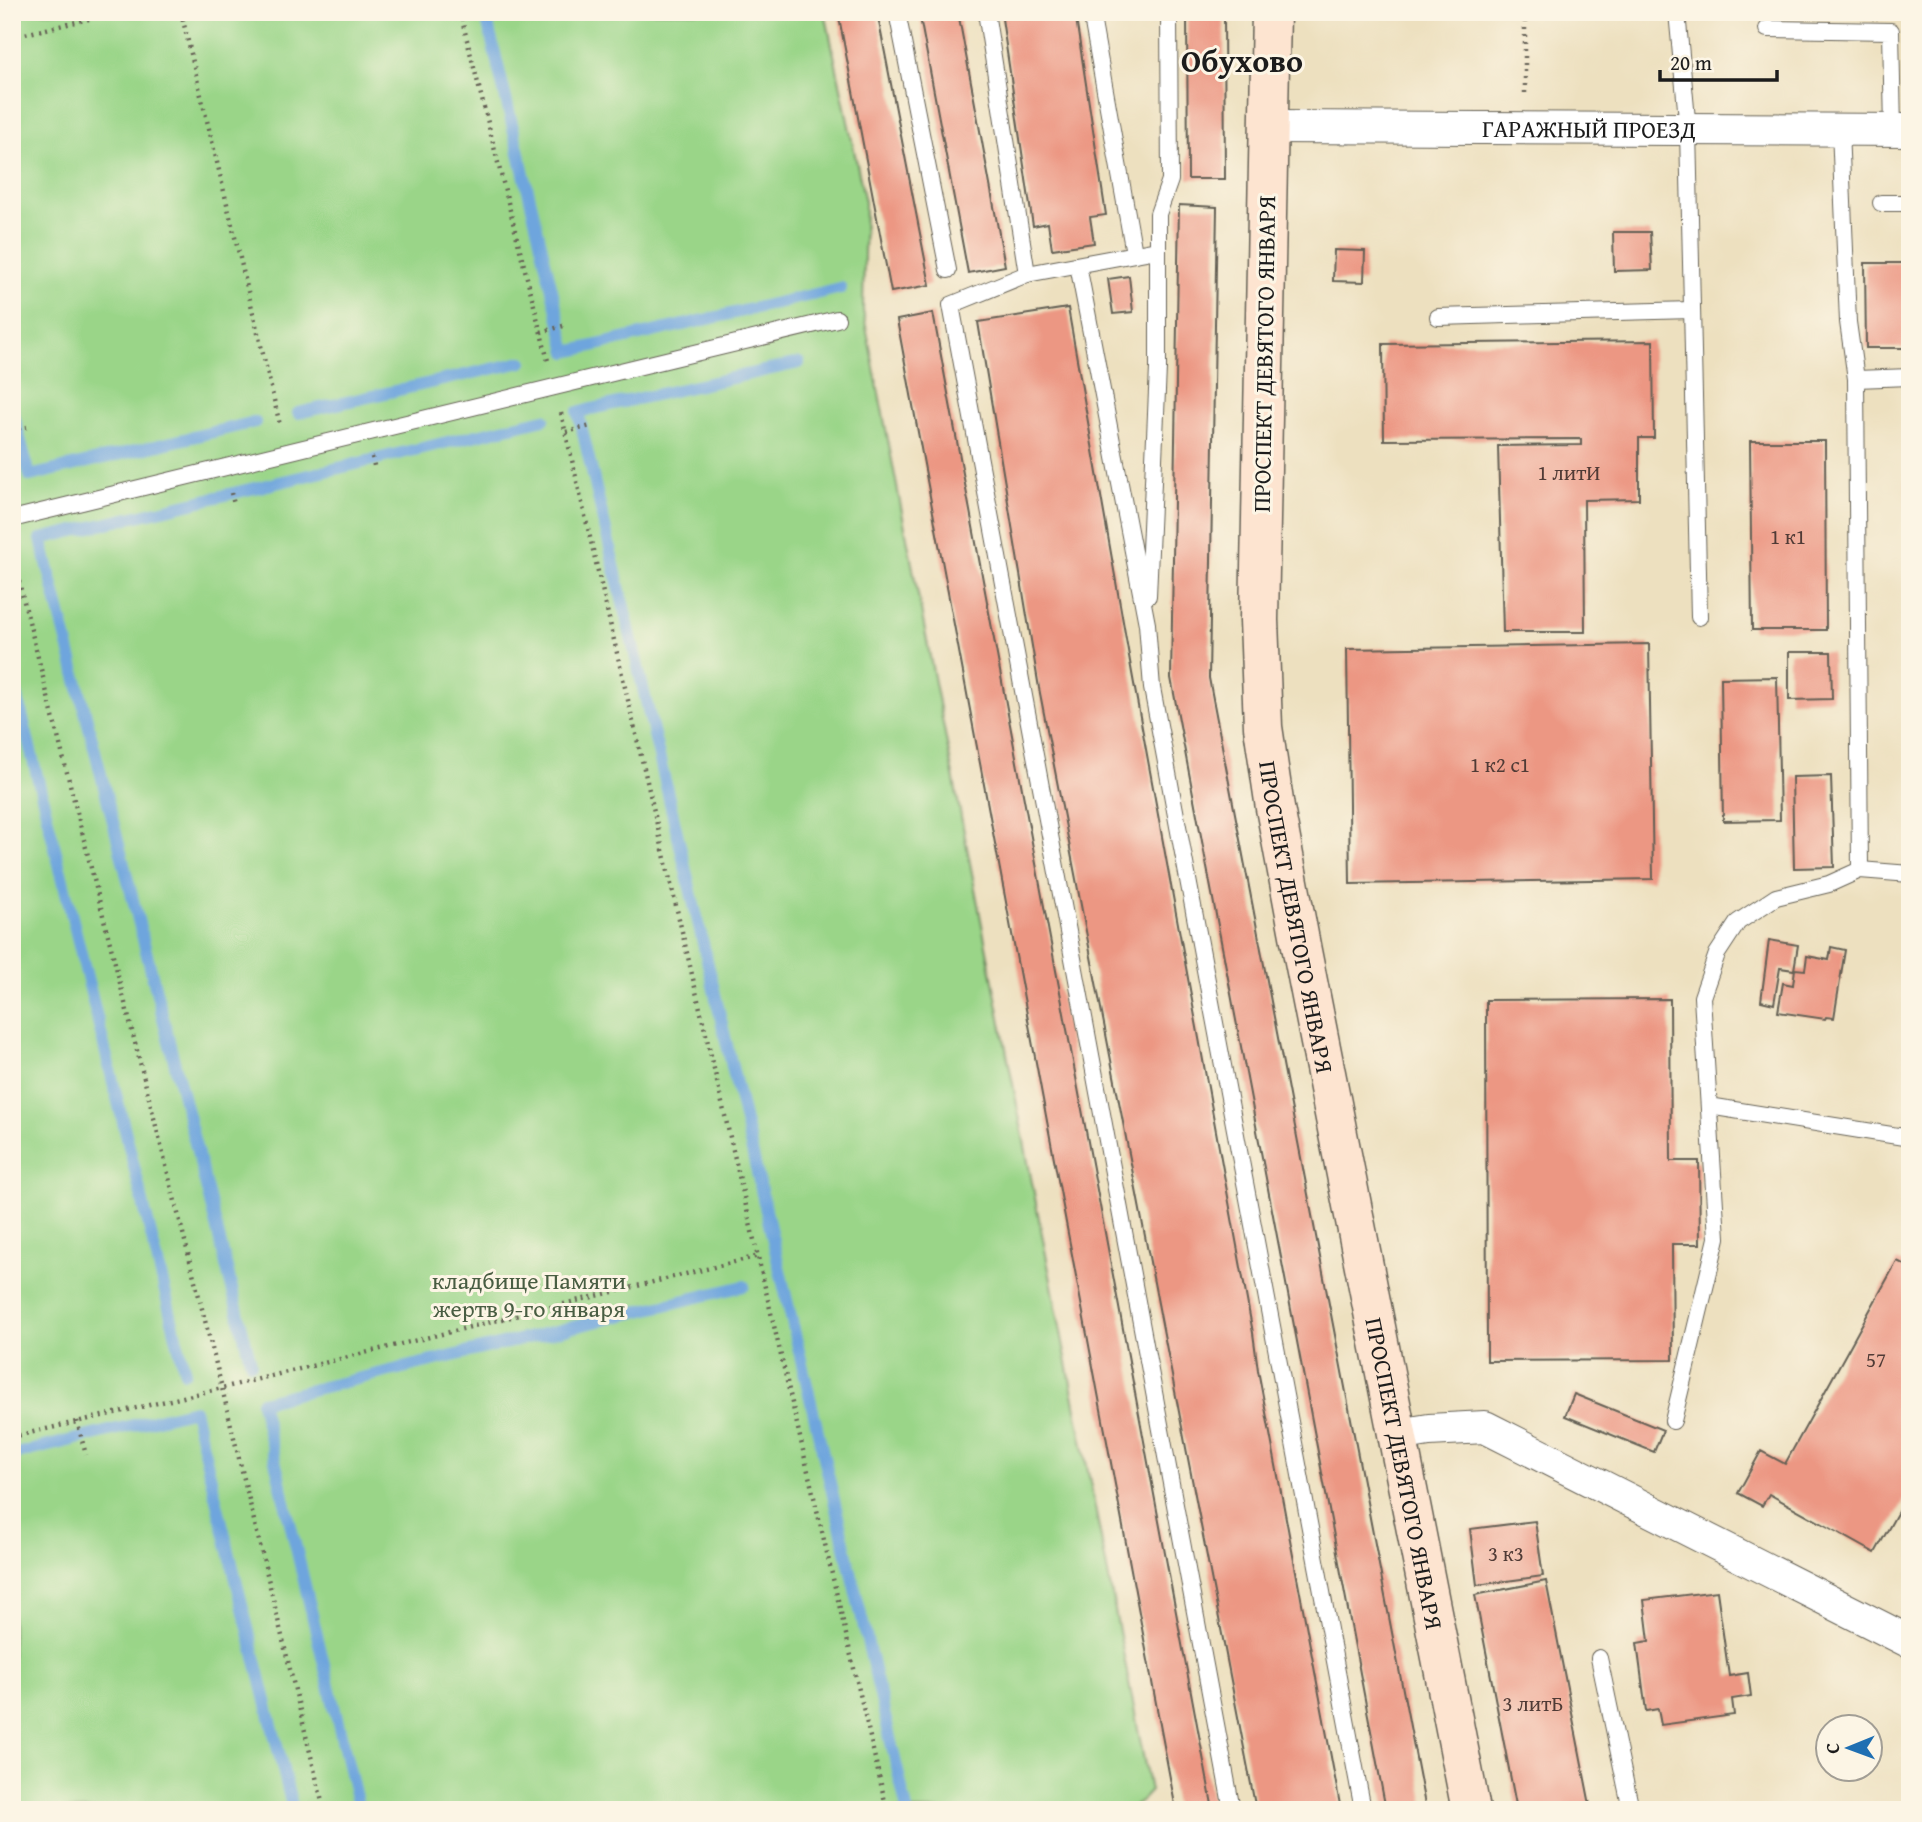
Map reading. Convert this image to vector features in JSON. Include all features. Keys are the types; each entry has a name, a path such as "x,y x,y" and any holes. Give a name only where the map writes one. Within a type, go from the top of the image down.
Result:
{"street":[{"name":"ПРОСПЕКТ ДЕВЯТОГО ЯНВАРЯ","path":"1271,12 1259,588 1263,727 1302,951 1471,1810"},
{"name":"ГАРАЖНЫЙ ПРОЕЗД","path":"1269,127 1901,130"},
{"path":"1398,1436 1429,1430 1485,1427 1910,1642"}],"lane":[{"path":"897,12 948,270"},
{"path":"986,12 1027,274"},
{"path":"1091,12 1134,253"},
{"path":"1147,624 1158,368 1158,214 1170,180 1169,12"},
{"path":"1677,12 1688,130 1699,617"},
{"path":"1767,29 1891,31 1901,130"},
{"path":"1840,130 1847,322 1856,379 1860,870"},
{"path":"1881,203 1910,203"},
{"path":"1157,250 1027,274 951,305 1231,1810"},
{"path":"1078,265 1147,624 1155,702 1363,1810"},
{"path":"1438,317 1692,310"},
{"path":"12,519 286,449 366,433 837,319"},
{"path":"1856,379 1910,377"},
{"path":"1673,1421 1717,1238 1702,997 1717,954 1738,922 1776,897 1829,884 1860,870 1910,874"},
{"path":"1709,1106 1910,1138"},
{"path":"1599,1658 1631,1810"}],"path":[{"path":"12,37 119,12"},
{"path":"181,12 286,449"},
{"path":"460,12 566,432 887,1810"},
{"path":"1525,12 1525,94"},
{"path":"541,332 567,325"},
{"path":"566,432 591,426"},
{"path":"12,429 27,427"},
{"path":"12,554 222,1388 324,1810"},
{"path":"12,1437 759,1256"},
{"path":"77,1421 86,1455"}],"green space":[{"name":"кладбище Памяти жертв 9-го января","path":"12,12 825,12 865,202 863,311 1150,1791 1132,1810 12,1810"}],"building":[{"path":"838,12 877,12 930,285 891,292"},
{"path":"919,12 958,12 1005,266 968,273"},
{"path":"1001,12 1075,12 1106,215 1090,217 1094,243 1052,249 1048,223 1033,226"},
{"path":"1112,12 1144,12 1144,15 1113,18"},
{"path":"1187,12 1224,12 1225,179 1188,179"},
{"path":"1179,205 1217,207 1209,678 1426,1810 1386,1810 1171,678"},
{"path":"1613,232 1650,232 1652,270 1614,271"},
{"path":"1334,250 1365,251 1364,282 1333,281"},
{"path":"1865,263 1910,263 1910,348 1866,348"},
{"path":"1129,276 1133,312 1113,314 1108,279"},
{"path":"1068,308 1258,1370 1341,1810 1256,1810 1039,688 978,322"},
{"path":"933,313 1213,1810 1176,1810 897,320"},
{"path":"1653,341 1654,438 1639,438 1639,499 1584,500 1585,632 1503,632 1498,446 1581,445 1581,439 1384,440 1383,344"},
{"path":"1905,408 1910,408 1910,610 1907,610"},
{"path":"1750,441 1825,441 1826,630 1752,630"},
{"path":"1649,644 1653,879 1350,884 1347,649"},
{"path":"1789,652 1831,652 1832,699 1789,700"},
{"path":"1777,677 1780,820 1723,821 1721,678"},
{"path":"1831,776 1834,867 1794,868 1792,777"},
{"path":"1769,940 1798,945 1794,970 1780,968 1774,1004 1761,1001"},
{"path":"1831,947 1845,950 1834,1018 1778,1012 1783,983 1793,985 1795,969 1805,970 1807,956 1829,960"},
{"path":"1670,999 1671,1161 1699,1161 1700,1244 1672,1244 1673,1360 1487,1361 1486,1000"},
{"path":"1897,1261 1910,1267 1910,1490 1875,1553 1769,1494 1762,1506 1738,1493 1761,1451 1785,1464"},
{"path":"1574,1394 1663,1430 1654,1452 1565,1416"},
{"path":"1535,1521 1543,1576 1477,1585 1470,1529"},
{"path":"1546,1581 1591,1810 1517,1810 1475,1595"},
{"path":"1717,1591 1729,1676 1748,1673 1751,1696 1732,1699 1734,1715 1661,1725 1658,1709 1646,1711 1637,1643 1649,1641 1644,1600"}],"waterway":[{"path":"485,12 567,352 841,288"},
{"path":"298,413 522,362"},
{"path":"799,363 578,412 907,1810"},
{"path":"12,409 30,476 255,422"},
{"path":"251,1363 41,539 544,419"},
{"path":"12,675 185,1372"},
{"path":"359,1810 261,1402 744,1286"},
{"path":"12,1455 194,1410 293,1810"}],"district":[{"name":"Обухово","path":"1242,60"}]}
